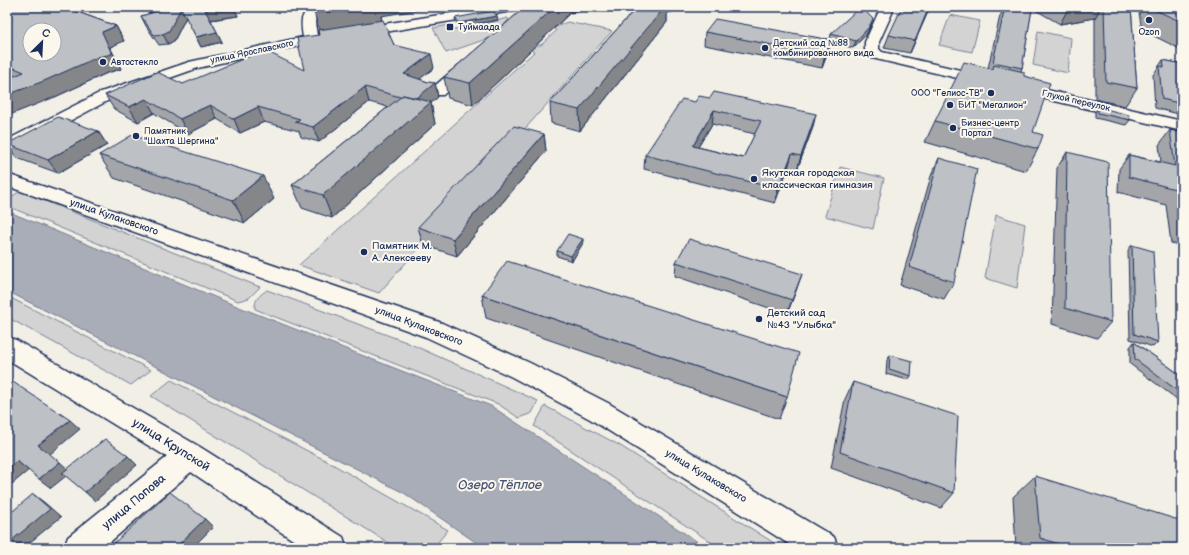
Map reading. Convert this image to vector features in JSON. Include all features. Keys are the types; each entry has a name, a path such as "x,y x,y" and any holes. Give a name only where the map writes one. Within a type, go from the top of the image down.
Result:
{"street":[{"path":"312,40 308,28 308,15 310,12 335,7"},
{"name":"улица Ярославского","path":"7,147 107,95 151,78 220,58 312,40 512,7"},
{"name":"Глухой переулок","path":"884,7 886,11 872,42 872,50 877,55 1182,126"},
{"path":"437,92 477,57"},
{"name":"улица Кулаковского","path":"7,180 434,330 521,370 599,411 823,548"},
{"name":"улица Крупской","path":"7,347 190,456 332,548"},
{"name":"улица Попова","path":"79,548 190,456"}],"shaded area":[{"path":"950,15 980,21 972,52 939,45"},
{"path":"507,18 509,19 495,36 446,53 433,28 449,25 451,28 455,29 482,25"},
{"path":"567,22 612,31 379,293 299,265 534,52 531,50 534,45 541,45 556,31 554,28"},
{"path":"1038,31 1071,38 1068,73 1033,65"},
{"path":"840,167 884,178 873,229 825,216"},
{"path":"20,191 260,287 249,298 238,301 7,206 7,200"},
{"path":"996,215 1025,224 1017,288 985,278"},
{"path":"267,290 406,342 538,401 532,413 519,418 498,404 255,309 255,303"},
{"path":"7,296 151,370 131,385 7,317"},
{"path":"171,380 325,460 448,530 433,548 397,548 151,396"},
{"path":"545,406 619,445 782,548 720,548 534,426"}],"water":[{"name":"Озеро Тёплое","path":"7,211 239,307 491,406 707,548 484,548 404,493 7,291"}],"building":[{"path":"7,7 64,7 116,26 102,32 112,54 98,57 44,81 7,95 7,79 24,72 7,65"},
{"path":"158,7 230,7 205,10 217,32 196,37 181,8 169,31 163,34 154,35 141,16 165,9"},
{"path":"313,7 348,7 314,12"},
{"path":"525,7 555,7 470,83 444,77"},
{"path":"637,7 665,7 579,110 550,103"},
{"path":"860,7 873,19 869,27 856,41 831,34"},
{"path":"902,7 929,7 915,41 889,35"},
{"path":"1005,7 1032,9 1022,68 993,62"},
{"path":"1104,7 1131,7 1137,88 1106,82"},
{"path":"1155,7 1182,7 1182,22 1155,10"},
{"path":"493,11 497,16 459,23 455,18"},
{"path":"715,19 831,40 825,55 705,32"},
{"path":"383,20 394,45 431,54 404,74 435,83 417,98 403,95 400,97 365,87 313,127 295,122 300,119 258,107 234,119 210,105 180,119 146,99 129,107 105,95 157,72 183,84 264,50 304,70 297,38 319,35 318,30"},
{"path":"1163,60 1182,64 1182,104 1162,99 1159,66 1164,67"},
{"path":"964,62 993,69 994,65 1024,72 1024,76 1050,83 1033,132 1043,135 1038,149 935,121"},
{"path":"714,92 816,114 801,156 792,154 778,189 645,155 682,99 695,102 699,96 710,98","holes":["714,110 761,121 743,158 693,146"]},
{"path":"403,95 431,102 323,195 292,185"},
{"path":"1098,107 1129,115 1130,120 1098,113"},
{"path":"58,117 98,131 48,160 7,144"},
{"path":"514,126 544,134 453,239 418,227"},
{"path":"1170,130 1182,133 1182,214 1179,190 1129,177 1129,155 1175,166"},
{"path":"132,135 263,176 233,200 99,155"},
{"path":"1067,152 1108,162 1111,322 1065,308"},
{"path":"939,158 977,169 954,282 909,267"},
{"path":"568,234 583,239 571,256 557,251"},
{"path":"689,239 802,274 792,300 676,262"},
{"path":"1132,245 1153,251 1158,342 1134,334"},
{"path":"507,261 799,353 787,397 482,295"},
{"path":"1134,342 1182,376 1182,394 1135,359"},
{"path":"890,355 912,361 911,376 889,369"},
{"path":"7,378 70,420 38,445 60,462 39,479 17,461 7,469"},
{"path":"853,382 958,416 954,493 840,452"},
{"path":"105,439 128,456 85,492 62,473"},
{"path":"1035,476 1182,521 1182,548 1071,548 1040,538"},
{"path":"170,492 205,519 175,548 118,548 113,544"},
{"path":"33,494 50,509 11,541 7,537 7,516"}],"place":[{"name":"Ozon","path":"1149,20"},
{"name":"Туймаада","path":"450,27"},
{"name":"Детский сад №88 комбинированного вида","path":"765,48"},
{"name":"Автостекло","path":"103,62"},
{"name":"ООО \"Гелиос-ТВ\"","path":"991,93"},
{"name":"БИТ \"Мегалион\"","path":"950,105"},
{"name":"Бизнес-центр Портал","path":"953,128"},
{"name":"Памятник \"Шахта Шергина\"","path":"136,136"},
{"name":"Якутская городская классическая гимназия","path":"754,179"},
{"name":"Памятник М. А. Алексееву","path":"364,252"},
{"name":"Детский сад №43 \"Улыбка\"","path":"759,319"}]}
